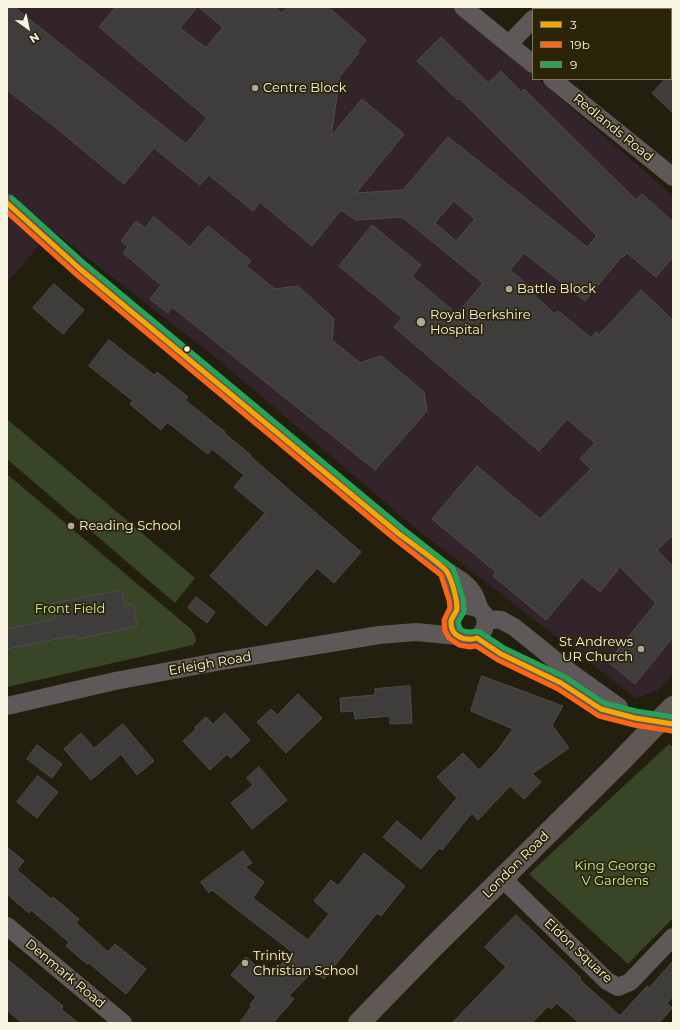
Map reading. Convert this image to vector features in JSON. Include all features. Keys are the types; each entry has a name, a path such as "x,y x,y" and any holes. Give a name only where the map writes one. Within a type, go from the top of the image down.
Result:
{"main road":[{"name":"London Road","path":"359,1023 502,878 668,717"}],"street":[{"path":"463,7 532,63"},
{"path":"509,44 532,20"},
{"name":"Redlands Road","path":"553,80 673,177"},
{"path":"7,203 80,269 393,529 447,571 463,581 473,593 482,614 485,628 477,638 466,640 458,636 452,629 456,599 447,571"},
{"path":"454,615 462,606 468,606 482,614 501,620 514,627 570,672 616,704 626,716"},
{"name":"Erleigh Road","path":"416,632 454,615"},
{"name":"Erleigh Road","path":"7,706 115,681 222,661 379,635 416,632 458,636"},
{"path":"477,638 501,654 561,683 601,709 626,716 668,717"},
{"name":"Eldon Square","path":"502,878 607,981 618,987 630,982 673,937"},
{"name":"Denmark Road","path":"7,926 123,1023"}],"shaded area":[{"name":"Royal Berkshire Hospital","path":"7,7 451,7 459,11 532,74 532,80 539,80 673,196 673,674 657,691 636,698 414,527 220,361 52,230 7,283"}],"green space":[{"path":"7,419 195,578 175,603 7,459"},
{"name":"Front Field","path":"7,474 191,629 195,635 196,641 193,645 7,687"},
{"name":"King George V Gardens","path":"669,744 673,747 673,918 628,964 529,874"}],"building":[{"path":"7,7 14,7 186,144 207,118 99,27 116,7 197,7 180,28 206,48 223,27 198,7 275,7 282,13 288,7 328,7 366,40 357,51 359,52 340,76 331,136 362,99 404,134 356,193 403,190 448,137 587,247 597,236 460,99 458,100 417,61 441,37 488,83 501,71 521,92 524,89 636,200 642,194 673,222 673,257 656,277 627,253 623,257 622,256 585,301 524,253 510,270 536,292 534,295 555,314 558,311 591,338 596,332 599,335 641,290 673,320 673,535 657,550 673,567 673,637 635,684 608,662 656,603 620,567 600,592 582,577 546,620 493,576 496,572 432,519 477,466 540,519 591,469 580,459 595,443 567,419 539,451 394,327 402,318 339,266 372,225 421,265 412,276 457,314 483,283 402,217 356,220 341,210 312,246 260,202 253,211 209,175 200,185 154,148 124,184 55,127 7,90","holes":["454,201 475,219 456,241 435,223"]},
{"path":"673,70 673,113 652,93 664,80 672,80"},
{"path":"154,217 190,247 208,226 251,261 246,266 275,289 298,286 334,319 332,340 360,363 381,356 424,392 427,411 375,470 172,307 168,313 150,299 161,285 123,253 128,247 121,241 136,221 145,228"},
{"path":"54,284 84,310 63,334 33,308"},
{"path":"109,340 154,375 157,372 188,397 185,400 225,432 224,433 251,455 250,456 361,552 334,583 317,568 266,626 210,576 265,513 234,487 244,475 212,449 208,454 167,422 161,430 130,404 133,401 89,366"},
{"path":"122,590 125,606 133,604 137,626 78,639 77,635 7,649 7,629 55,619 52,604"},
{"path":"196,597 215,612 207,623 188,608"},
{"path":"482,676 563,706 552,725 569,748 532,774 541,782 524,799 510,786 478,820 472,813 442,850 439,848 421,869 383,837 397,821 421,841 457,798 437,777 463,753 479,770 497,751 513,729 471,711"},
{"path":"410,686 412,723 390,724 390,716 355,719 354,711 341,712 340,698 375,695 375,689"},
{"path":"298,694 322,718 286,753 257,722 271,709 277,715"},
{"path":"225,713 250,740 231,758 227,754 210,770 183,741 206,717 213,724"},
{"path":"123,724 154,761 137,775 121,754 91,780 64,749 81,733 94,748"},
{"path":"37,745 62,764 52,778 27,759"},
{"path":"259,767 287,800 252,829 231,803 253,785 247,778"},
{"path":"38,776 58,792 37,818 17,802"},
{"path":"7,847 24,861 17,870 51,899 53,897 79,919 76,923 108,952 115,944 146,969 126,994 66,946 69,942 31,910 29,913 7,894"},
{"path":"243,851 252,863 245,867 264,882 253,898 308,940 329,914 314,901 331,880 338,886 364,853 405,886 381,916 377,913 324,979 314,970 289,996 294,999 273,1023 239,1023 252,1006 250,1005 256,997 231,975 246,957 269,978 292,952 212,890 209,893 201,882"},
{"path":"516,915 581,978 580,980 620,1016 647,986 649,988 673,961 673,996 667,1003 672,1008 659,1023 579,1023 557,1003 551,1009 548,1006 532,1023 452,1023 506,967 485,947"},
{"path":"7,959 63,1006 61,1009 78,1023 22,1023 7,1010"}],"transit line":[{"name":"9","path":"12,198 85,264 403,529 453,568 463,598 464,612 458,622 460,629 466,632 480,632 504,648 565,677 604,703 636,711 673,717"},
{"name":"3","path":"7,203 80,269 399,534 444,569 451,580 457,604 457,610 452,618 451,627 459,637 468,639 477,638 501,654 561,683 601,709 635,718 673,724"},
{"name":"19b","path":"7,212 76,274 395,539 441,575 449,600 450,608 444,620 445,631 449,638 459,645 470,647 476,646 498,660 558,689 599,716 634,725 672,731"}],"place":[{"name":"Centre Block","path":"255,88"},
{"name":"Battle Block","path":"509,289"},
{"name":"Royal Berkshire Hospital","path":"421,322"},
{"name":"Reading School","path":"71,526"},
{"name":"St Andrews UR Church","path":"641,649"},
{"name":"Trinity Christian School","path":"245,963"}]}
